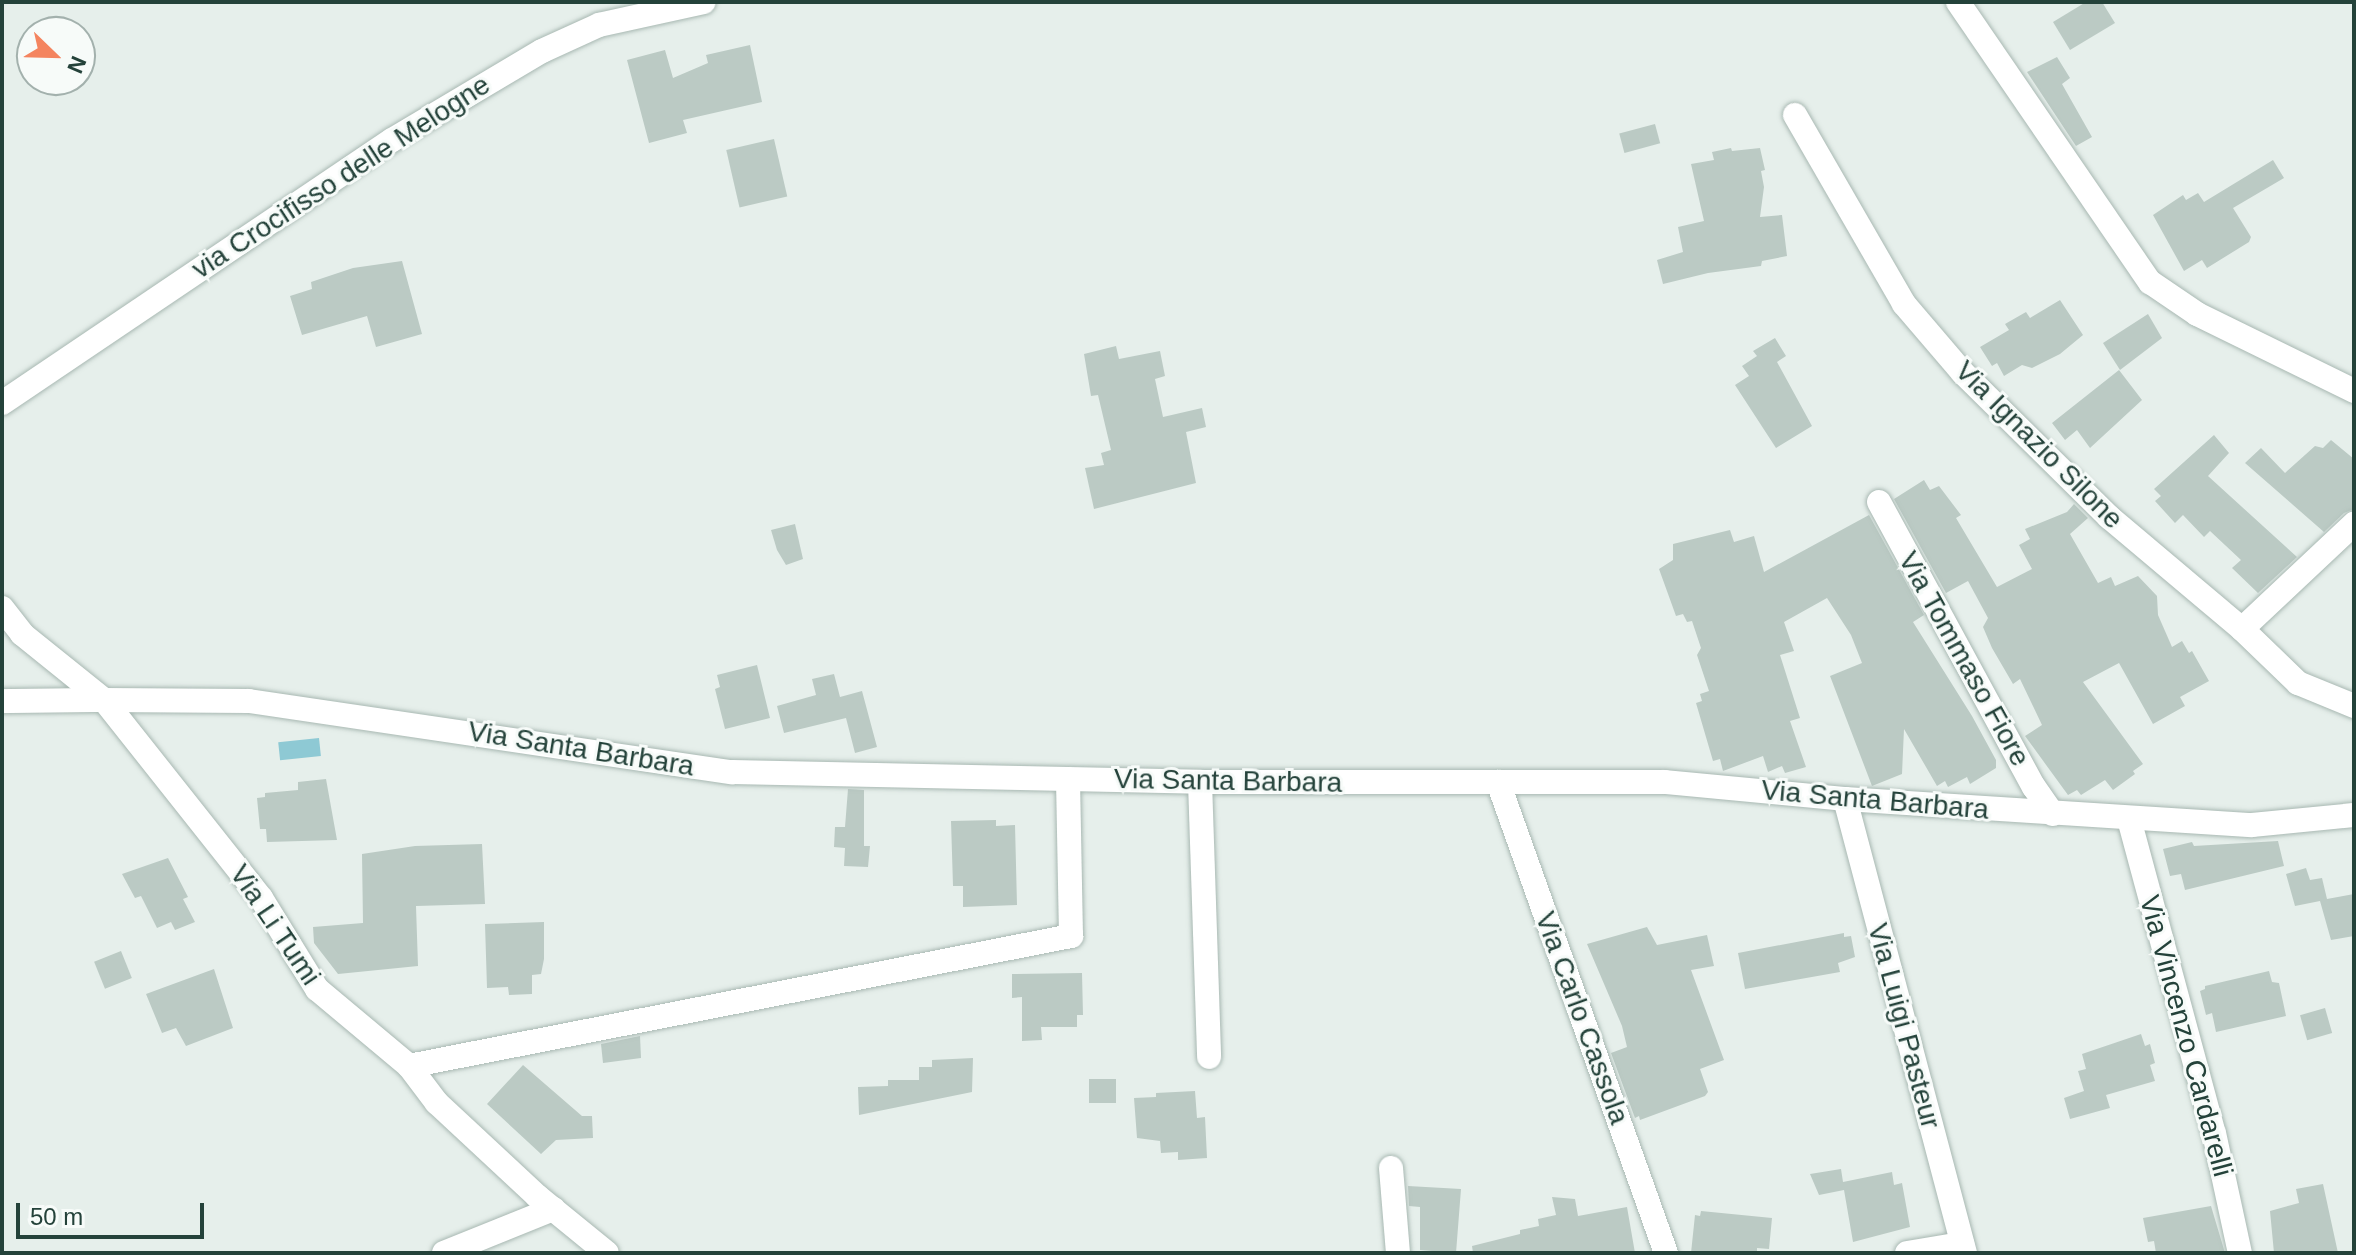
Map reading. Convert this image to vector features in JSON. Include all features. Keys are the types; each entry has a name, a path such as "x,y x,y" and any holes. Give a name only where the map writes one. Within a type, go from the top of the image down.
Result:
{"street":[{"name":"via Crocifisso delle Melogne","path":"2,403 392,140 542,51 599,25 704,2"},
{"path":"1958,2 2150,282 2197,314 2354,391"},
{"name":"Via Ignazio Silone","path":"1795,115 1904,304 1963,373 2109,517 2242,629 2298,683 2354,706"},
{"name":"Via Tommaso Fiore","path":"1879,502 2034,787 2053,814"},
{"path":"2242,629 2354,524"},
{"name":"Via Li Tumi","path":"2,608 22,634 104,700 261,898 317,989 409,1066 437,1103 553,1209 607,1253"},
{"name":"Via Santa Barbara","path":"2,701 249,701 732,772 1200,782 1665,782 1845,799 2252,825 2354,815"},
{"path":"409,1066 1071,936 1068,779"},
{"path":"1200,782 1209,1057"},
{"name":"Via Carlo Cassola","path":"1498,782 1666,1253"},
{"name":"Via Luigi Pasteur","path":"1845,799 1963,1249"},
{"name":"Via Vincenzo Cardarelli","path":"2129,819 2214,1133 2240,1253"},
{"path":"1391,1168 1398,1253"},
{"path":"444,1253 553,1209"},
{"path":"1907,1253 1963,1249"}],"water":[{"path":"319,738 321,756 280,760 278,742"}],"building":[{"path":"2086,2 2102,2 2115,23 2070,50 2053,22"},
{"path":"750,45 762,102 683,120 687,133 649,143 627,60 665,50 673,78 708,63 706,55"},
{"path":"2057,57 2070,78 2062,84 2092,137 2076,146 2027,72"},
{"path":"1655,124 1660,143 1624,153 1619,134"},
{"path":"774,139 787,196 740,208 726,150"},
{"path":"1731,148 1732,151 1760,148 1765,170 1761,171 1764,187 1760,217 1782,215 1787,256 1762,261 1761,266 1708,273 1663,284 1657,260 1683,252 1678,227 1704,221 1691,164 1714,160 1712,152"},
{"path":"2273,160 2284,178 2233,208 2251,237 2249,242 2207,268 2202,260 2184,271 2153,215 2183,195 2186,200 2198,193 2204,202"},
{"path":"402,261 422,334 376,347 367,316 302,335 290,296 312,289 311,282 353,268"},
{"path":"2060,300 2083,335 2060,354 2032,368 2022,365 2004,376 1997,363 1992,366 1980,347 2009,330 2005,324 2026,312 2030,318"},
{"path":"2148,314 2162,338 2120,370 2103,343"},
{"path":"1775,338 1786,356 1777,362 1812,426 1776,448 1735,385 1749,376 1742,366 1757,356 1753,351"},
{"path":"1116,346 1119,359 1160,351 1165,376 1155,379 1163,417 1202,408 1206,427 1186,432 1196,483 1094,509 1085,468 1104,465 1101,453 1111,450 1098,395 1091,396 1084,354"},
{"path":"2119,370 2142,400 2090,448 2077,430 2065,440 2052,423"},
{"path":"2214,435 2229,453 2208,476 2297,557 2258,593 2232,568 2241,560 2210,531 2204,537 2183,515 2175,523 2155,501 2161,496 2154,489"},
{"path":"2331,440 2354,459 2354,509 2344,513 2324,532 2245,463 2261,448 2285,473 2315,446 2323,448"},
{"path":"1924,480 1930,490 1939,486 1961,515 1956,518 1997,587 2032,569 2019,545 2030,539 2025,529 2067,512 2074,504 2088,518 2070,534 2098,583 2111,577 2115,586 2138,576 2157,596 2158,615 2172,647 2182,641 2189,653 2192,651 2209,681 2180,697 2185,706 2153,724 2119,663 2083,682 2143,764 2113,790 2105,780 2081,795 2077,790 2068,795 2025,736 2042,725 2020,679 2013,684 1992,648 1983,627 1988,618 1968,581 1946,593 1894,499"},
{"path":"1869,515 1924,615 1913,622 1972,716 1996,760 1996,768 1970,784 1967,777 1948,787 1945,781 1937,786 1904,729 1902,774 1872,786 1830,676 1862,663 1851,635 1827,598 1784,622 1794,651 1780,655 1800,718 1790,721 1806,767 1785,773 1782,766 1768,772 1763,756 1723,771 1720,759 1713,761 1696,703 1702,701 1700,694 1709,691 1697,655 1701,648 1692,621 1687,622 1683,614 1676,616 1659,569 1673,560 1673,544 1730,530 1734,542 1754,536 1764,572"},
{"path":"795,524 803,559 786,565 771,530"},
{"path":"757,665 770,718 725,729 715,689 720,687 717,675"},
{"path":"834,674 840,697 862,691 877,747 855,753 846,718 784,733 777,706 816,695 812,679"},
{"path":"326,779 337,840 267,842 266,829 260,829 257,798 265,797 265,793 298,790 298,782"},
{"path":"848,789 864,790 864,846 870,846 868,867 844,866 845,848 834,847 835,827 845,827"},
{"path":"996,820 996,826 1015,825 1017,905 963,907 963,886 953,886 951,821"},
{"path":"2278,841 2284,866 2185,890 2181,874 2170,876 2163,849 2192,842 2194,846"},
{"path":"482,844 485,904 416,906 418,966 338,974 314,943 313,927 363,923 362,854 415,846"},
{"path":"168,858 188,897 183,899 195,922 175,930 171,922 157,928 141,896 135,898 122,874"},
{"path":"2306,868 2310,880 2322,878 2327,899 2354,894 2354,936 2331,940 2320,901 2295,906 2286,874"},
{"path":"544,922 544,959 541,974 532,975 532,994 509,995 508,987 487,988 485,924"},
{"path":"1647,927 1657,945 1707,935 1714,966 1691,970 1724,1060 1700,1069 1708,1092 1705,1096 1640,1120 1639,1116 1635,1118 1611,1053 1627,1047 1622,1026 1587,944"},
{"path":"1844,933 1844,937 1851,936 1855,957 1838,963 1840,972 1745,989 1738,953"},
{"path":"121,951 132,978 105,989 94,962"},
{"path":"214,969 233,1028 186,1046 176,1028 162,1033 146,994"},
{"path":"2269,971 2272,982 2279,983 2286,1016 2216,1032 2212,1013 2206,1015 2200,991 2205,986"},
{"path":"1082,973 1083,1015 1077,1015 1077,1027 1041,1027 1042,1040 1022,1041 1022,997 1012,998 1012,974"},
{"path":"2325,1008 2332,1033 2307,1040 2300,1015"},
{"path":"2141,1034 2145,1046 2150,1044 2155,1063 2150,1065 2155,1081 2106,1095 2110,1108 2070,1119 2064,1098 2084,1091 2078,1071 2086,1069 2082,1054"},
{"path":"640,1036 641,1058 603,1063 601,1044"},
{"path":"973,1058 972,1092 859,1115 858,1087 888,1086 888,1080 919,1080 919,1067 932,1067 932,1060"},
{"path":"523,1065 582,1116 592,1116 593,1138 556,1140 541,1154 487,1104"},
{"path":"1089,1079 1116,1079 1116,1103 1089,1103"},
{"path":"1195,1091 1197,1118 1205,1117 1207,1158 1178,1160 1178,1152 1161,1153 1160,1141 1137,1138 1134,1098 1156,1097 1156,1093"},
{"path":"1841,1169 1843,1182 1892,1172 1894,1185 1902,1183 1910,1227 1853,1242 1844,1190 1819,1195 1810,1174"},
{"path":"2323,1184 2338,1253 2274,1253 2270,1211 2299,1203 2296,1189"},
{"path":"1408,1186 1461,1189 1456,1253 1420,1250 1420,1207 1409,1206"},
{"path":"1552,1197 1575,1199 1578,1216 1627,1207 1635,1253 1473,1253 1472,1246 1520,1234 1520,1230 1539,1226 1538,1219 1556,1215"},
{"path":"2211,1206 2225,1253 2156,1253 2154,1241 2148,1242 2143,1218"},
{"path":"1701,1211 1772,1218 1769,1249 1757,1248 1757,1253 1691,1253 1695,1215 1700,1216"}]}
